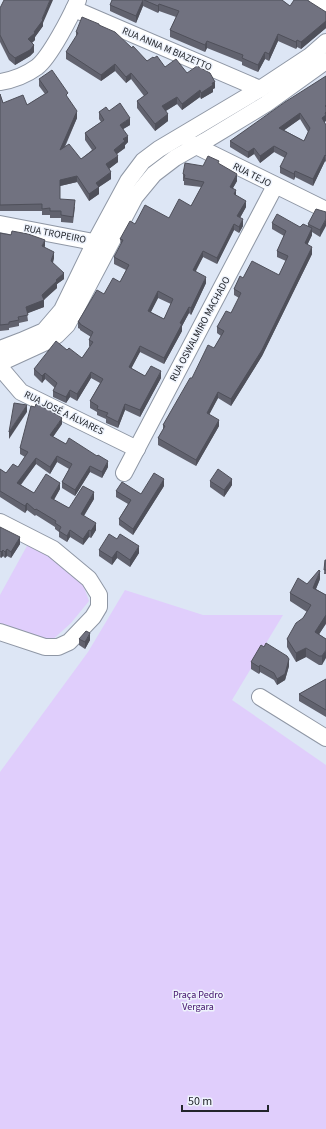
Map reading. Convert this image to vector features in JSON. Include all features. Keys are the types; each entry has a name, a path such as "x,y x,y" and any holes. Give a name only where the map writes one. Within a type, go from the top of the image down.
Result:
{"street":[{"path":"317,0 326,6"},
{"path":"0,82 15,80 38,66 48,54 76,4"},
{"name":"RUA ANNA M BIAZETTO","path":"76,4 260,89"},
{"path":"0,364 48,341 57,335 67,325 78,307 102,243 128,181 144,161 159,148 179,138 260,89 310,56 326,42"},
{"path":"0,349 44,331 62,310 102,243 135,197 154,174 175,158 260,108 326,60"},
{"name":"RUA TEJO","path":"179,138 326,210"},
{"name":"RUA OSWALMIRO MACHADO","path":"124,473 275,186"},
{"name":"RUA TROPEIRO","path":"0,224 102,243"},
{"name":"RUA JOSÉ A ÁLVARES","path":"0,364 4,372 21,392 136,449"},
{"path":"0,522 53,549 89,579 99,595 99,607 93,617 69,642 58,647 45,647 0,632"},
{"path":"260,697 326,738"}],"green space":[{"path":"28,544 50,555 81,579 89,601 71,623 50,642 0,625 0,595"},
{"name":"Praça Pedro Vergara","path":"125,590 203,615 283,615 232,700 326,765 326,1129 0,1129 0,772 88,652"}],"building":[{"path":"4,0 50,0 42,19 43,20 34,32 35,33 28,39 34,45 30,50 15,58 9,53 0,35 0,8"},
{"path":"112,0 143,0 136,16 110,5"},
{"path":"144,0 282,0 290,6 294,0 307,0 326,12 326,21 301,42 297,40 296,42 278,34 269,54 265,52 258,65 242,58 243,55 207,41 205,45 170,30 179,11 159,4 158,6"},
{"path":"82,17 115,32 132,48 133,46 147,61 157,56 165,67 176,59 187,73 197,66 210,73 215,82 201,93 200,90 182,104 177,97 162,106 168,114 155,124 137,101 148,93 131,73 126,77 115,64 101,75 66,52 78,33 76,32"},
{"path":"52,70 68,93 66,95 77,111 60,150 69,144 81,159 96,148 85,133 104,120 99,112 106,107 109,111 120,103 130,118 120,125 128,136 123,139 125,141 114,150 118,156 106,164 111,172 96,183 99,187 89,194 77,176 60,180 60,199 75,200 73,217 61,215 61,211 50,211 50,208 42,209 42,204 0,205 0,94 3,103 23,95 27,105 48,92 39,79"},
{"path":"326,76 326,115 322,118 326,125 326,156 325,155 313,179 295,171 294,174 280,167 287,153 274,146 260,156 254,148 248,152 230,141 285,102","holes":["300,113 310,128 304,141 279,128"]},
{"path":"208,156 219,161 218,163 237,174 230,187 236,190 234,194 246,201 237,216 243,219 239,227 234,224 217,258 203,251 193,270 206,277 191,308 189,307 180,323 182,324 164,358 140,346 129,367 145,376 151,366 161,371 140,410 125,404 118,422 106,416 108,413 97,409 98,406 90,401 103,379 91,372 77,394 70,390 66,397 53,391 57,383 45,373 42,376 34,369 56,341 67,350 69,348 82,358 93,342 89,340 93,332 78,322 97,290 104,294 113,278 120,282 129,265 114,257 123,240 120,239 130,221 135,224 145,205 169,218 179,199 191,206 204,182 184,178 185,175 183,174 185,163 203,166","holes":["158,291 173,299 164,319 148,311"]},
{"path":"316,209 326,212 326,219 320,230 308,224"},
{"path":"277,214 300,227 303,224 312,228 305,243 312,247 262,350 231,399 218,392 207,413 219,420 196,460 158,438 165,426 163,425 190,378 192,378 208,345 214,348 224,331 217,327 226,311 231,313 241,293 234,289 240,276 243,278 252,261 279,275 288,256 277,251 286,231 272,223"},
{"path":"12,231 28,234 45,240 42,246 54,252 51,261 64,273 42,295 44,300 26,307 28,315 18,317 19,320 9,322 9,324 0,325 0,233 11,235"},
{"path":"14,403 27,405 9,432"},
{"path":"36,404 62,418 50,435 66,444 69,438 97,456 98,455 108,461 102,472 90,466 75,490 62,482 72,464 57,456 50,467 36,458 17,483 34,493 46,474 60,483 51,498 69,508 83,486 94,492 81,514 96,523 83,539 70,530 67,536 59,531 61,527 55,523 56,521 36,509 35,510 27,503 25,506 0,491 0,469 6,473 13,464 18,467 28,452 20,448 31,406 35,407"},
{"path":"218,469 232,479 224,490 210,481"},
{"path":"154,473 164,479 133,529 119,519 131,500 116,491 122,482 141,494"},
{"path":"0,527 20,537 11,552 7,549 5,552 3,550 1,552 0,551"},
{"path":"109,534 117,539 120,534 139,546 130,560 117,551 112,558 99,550"},
{"path":"325,560 326,570 324,570"},
{"path":"319,570 320,571 313,588 326,595 326,615 315,632 326,639 326,650 322,656 319,656 306,648 296,653 287,639 296,623 303,618 311,605 290,593 298,578 307,584"},
{"path":"86,631 90,633 85,642 79,639"},
{"path":"266,643 287,656 289,659 285,674 277,679 274,673 251,662 261,645 264,647"},
{"path":"326,679 326,710 299,694"}]}
